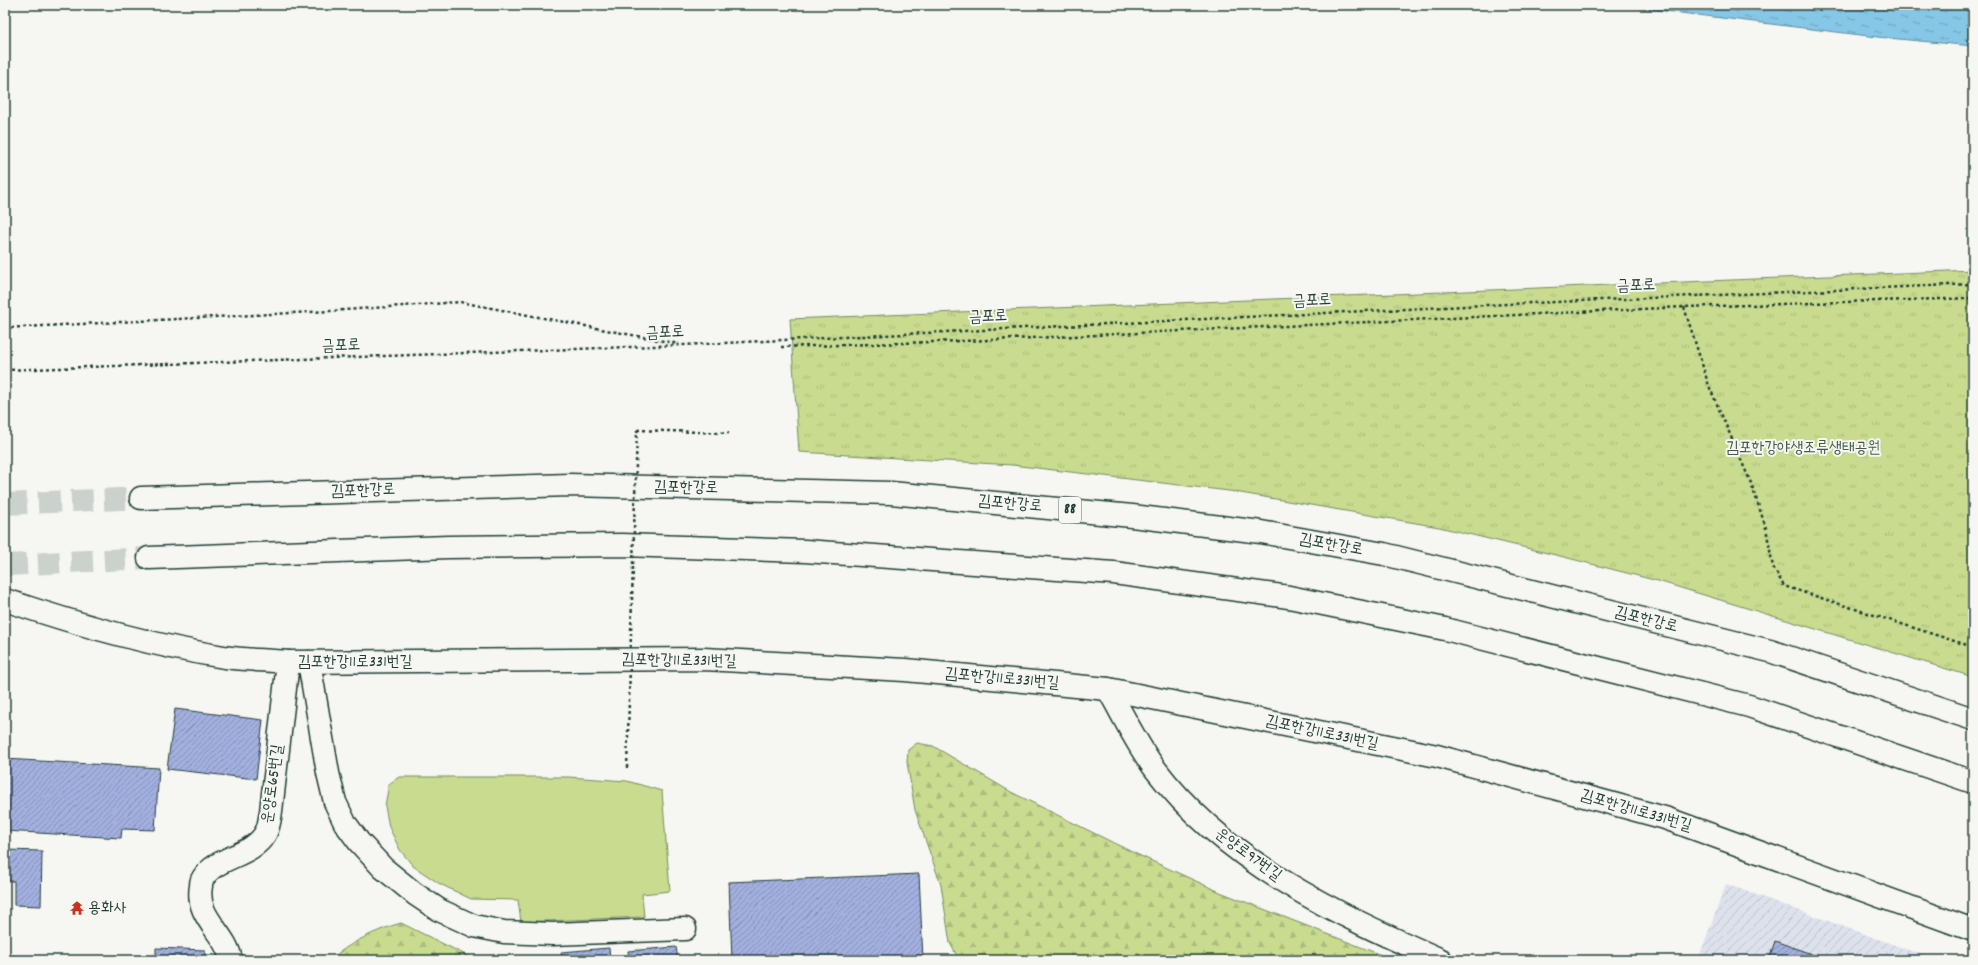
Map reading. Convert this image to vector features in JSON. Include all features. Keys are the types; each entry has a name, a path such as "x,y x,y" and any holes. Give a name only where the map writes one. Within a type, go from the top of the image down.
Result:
{"main road":[{"name":"김포한강로","path":"141,498 570,485 891,493 1140,517 1261,532 1384,554 1770,651 1973,719"},
{"path":"149,558 448,547 622,545 805,550 1114,573 1289,597 1445,629 1749,706 1973,782"},
{"name":"김포한강11로331번길","path":"5,600 59,618 164,645 225,657 288,662 704,659 905,670 1108,689 1437,756 1665,818 1973,930"},
{"name":"운양로65번길","path":"231,960 229,951 204,911 199,898 202,878 216,865 250,848 265,834 272,811 288,662"},
{"path":"309,662 328,773 335,802 359,842 383,868 415,894 439,910 474,926 504,932 553,934 685,929"},
{"name":"운양로97번길","path":"1108,689 1155,769 1177,796 1213,830 1275,877 1319,902 1390,938 1441,960"}],"path":[{"name":"금포로","path":"5,370 683,345 1486,305 1973,284"},
{"path":"781,347 991,340 1684,307 1973,298"},
{"path":"5,328 330,311 460,302 683,345"},
{"path":"1684,307 1709,386 1751,483 1766,528 1773,567 1784,586 1973,647"},
{"path":"627,768 637,430 729,433"}],"shaded area":[{"path":"1726,884 1936,960 1698,960"}],"green space":[{"name":"김포한강야생조류생태공원","path":"1973,270 1973,677 1658,581 1439,527 1229,491 1012,465 799,452 790,319"},
{"path":"917,743 933,746 1011,792 1132,852 1220,892 1394,960 959,960 950,943 941,885 915,810 907,762 908,750"},
{"path":"399,777 568,777 627,781 662,791 670,891 642,894 644,917 521,922 518,900 471,899 440,884 413,866 400,850 389,827 385,806 389,784"},
{"path":"401,923 476,960 330,960 363,938 382,929"}],"water":[{"path":"1615,5 1973,5 1973,46 1877,37"}],"building":[{"path":"175,709 263,720 256,779 167,769"},
{"path":"5,759 159,768 155,830 122,829 121,838 5,831"},
{"path":"5,850 42,851 41,906 14,905 14,881 5,881"},
{"path":"919,874 923,960 732,960 729,882"},
{"path":"1775,941 1828,960 1769,960"},
{"path":"676,947 678,960 629,960 628,951"},
{"path":"156,948 205,950 205,960 156,960"},
{"path":"609,948 610,960 562,960 561,952"}],"tunnel":[{"path":"5,504 141,498"},
{"path":"5,565 149,558"}],"place":[{"name":"용화사","path":"77,908"}]}
